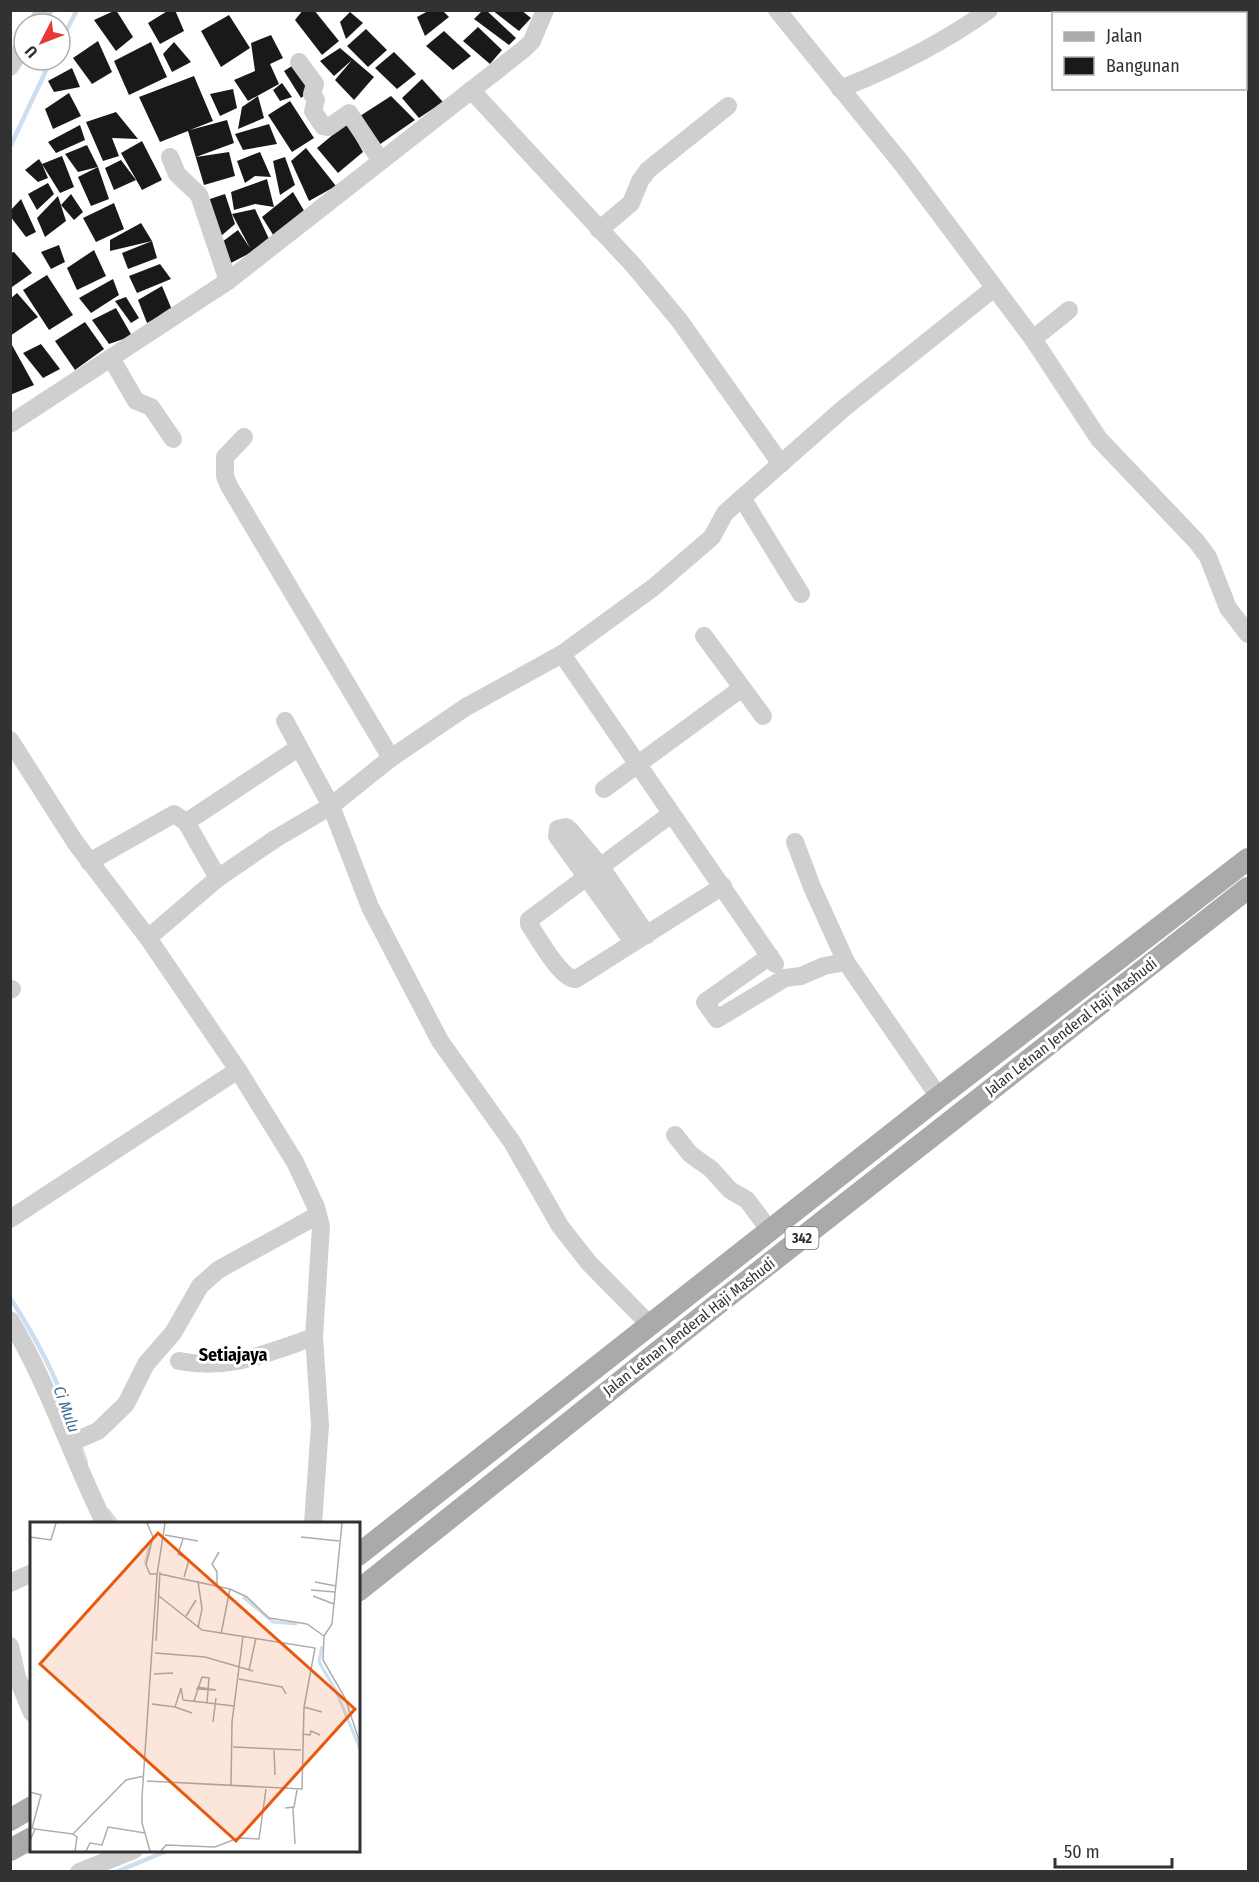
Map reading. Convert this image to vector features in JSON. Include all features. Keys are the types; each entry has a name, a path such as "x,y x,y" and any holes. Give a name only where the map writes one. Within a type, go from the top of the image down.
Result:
{"main road":[{"name":"Jalan Letnan Jenderal Haji Mashudi","path":"360,1553 939,1097 1248,859"},
{"name":"Jalan Letnan Jenderal Haji Mashudi","path":"360,1589 714,1307 1248,888"},
{"path":"10,1820 30,1808"},
{"path":"10,1850 30,1839"}],"street":[{"path":"10,424 228,281 532,41 544,10"},
{"path":"777,10 903,165 993,289 1033,339 1099,439 1197,542 1208,557 1228,608 1248,634"},
{"path":"840,88 886,70 950,36 989,10"},
{"path":"299,62 315,84 312,94 316,100 313,111 323,126 328,128 349,113 381,161"},
{"path":"471,90 634,266 679,320 781,464"},
{"path":"600,230 631,203 640,181 648,170 728,106"},
{"path":"170,157 177,174 199,195 228,281"},
{"path":"148,939 218,878 275,838 331,806 391,758 466,707 562,654 696,552 712,537 725,513 844,408 993,289"},
{"path":"1033,339 1069,310"},
{"path":"111,358 136,401 151,407 173,439"},
{"path":"244,437 225,457 225,476 229,486 391,758"},
{"path":"742,498 801,594"},
{"path":"704,636 763,716"},
{"path":"562,654 785,978"},
{"path":"604,789 742,688"},
{"path":"285,722 331,806 370,907 440,1041 512,1142 560,1226 589,1263 651,1325"},
{"path":"10,740 89,861 148,939 238,1070 295,1162 318,1215 320,1260 314,1337 320,1425 313,1522"},
{"path":"186,822 298,748"},
{"path":"89,861 174,814 186,822 218,878"},
{"path":"671,814 534,916 529,924 571,980 723,886"},
{"path":"795,842 812,887 846,962 939,1097"},
{"path":"594,871 640,939"},
{"path":"770,956 705,1002 717,1019 785,978 801,976 824,966 846,962"},
{"path":"10,1219 238,1070"},
{"path":"675,1135 690,1154 711,1169 730,1190 747,1200 770,1231"},
{"path":"78,1440 107,1424 126,1404 146,1364 172,1333 200,1286 218,1270 318,1215"},
{"path":"10,1320 78,1440 85,1483 104,1522"},
{"path":"179,1360 202,1365 228,1365 314,1337"},
{"path":"10,1582 30,1574"},
{"path":"10,1646 14,1678 30,1709"},
{"path":"79,1872 131,1852"}],"building":[{"path":"116,10 133,37 116,51 94,20"},
{"path":"169,10 175,10 184,31 160,44 148,23"},
{"path":"303,10 314,10 339,41 322,55 295,20"},
{"path":"430,10 442,10 449,17 425,36 417,17"},
{"path":"486,10 516,38 509,45 474,19"},
{"path":"492,10 521,10 531,18 519,31"},
{"path":"350,12 363,23 346,39 340,22"},
{"path":"229,15 250,48 221,67 201,31"},
{"path":"478,27 502,50 490,64 463,41"},
{"path":"366,29 387,50 368,67 347,46"},
{"path":"444,31 471,56 453,70 426,46"},
{"path":"271,35 283,58 270,64 279,84 248,101 234,80 255,71 251,43"},
{"path":"98,41 112,72 92,84 73,58"},
{"path":"151,42 167,77 129,95 114,61"},
{"path":"174,42 191,62 172,72 163,54"},
{"path":"340,48 374,77 354,100 335,80 352,60 334,76 320,61"},
{"path":"394,52 416,74 397,89 375,68"},
{"path":"295,64 312,89 301,98 284,71"},
{"path":"72,68 80,87 54,92 48,81 65,72 72,72"},
{"path":"194,76 213,121 190,130 227,120 234,143 196,157 229,152 235,176 204,185 188,131 160,142 139,97"},
{"path":"422,79 443,102 419,118 402,98"},
{"path":"282,83 292,97 280,101 273,90"},
{"path":"233,89 237,108 220,116 210,94"},
{"path":"69,93 81,116 53,129 45,109"},
{"path":"258,96 264,118 238,129 242,107"},
{"path":"391,96 415,120 376,147 360,116"},
{"path":"290,101 314,138 292,152 268,115"},
{"path":"116,112 138,139 112,138 119,156 103,161 86,122"},
{"path":"347,123 363,152 338,173 317,148"},
{"path":"269,124 277,144 243,150 235,134"},
{"path":"80,125 85,140 56,153 48,142"},
{"path":"142,141 162,180 142,190 121,153"},
{"path":"87,145 98,167 78,172 65,154"},
{"path":"306,148 336,186 309,201 291,161"},
{"path":"260,152 271,177 255,176 245,183 237,161"},
{"path":"62,156 74,187 60,193 42,164"},
{"path":"285,157 295,185 280,195 273,161"},
{"path":"39,159 48,178 38,182 25,170"},
{"path":"121,160 136,180 114,190 105,168"},
{"path":"98,167 109,199 91,206 78,177"},
{"path":"267,179 274,207 255,204 234,210 231,192"},
{"path":"48,183 54,194 37,210 28,194"},
{"path":"293,192 306,214 275,238 262,217"},
{"path":"71,194 83,212 74,220 61,205"},
{"path":"225,194 235,224 221,236 207,200"},
{"path":"58,196 66,221 45,237 37,218"},
{"path":"21,199 36,232 26,237 10,216 10,211"},
{"path":"114,203 124,229 96,242 83,218"},
{"path":"255,209 269,239 252,252 229,264 222,242 238,230 250,248 232,214"},
{"path":"141,223 152,241 110,251 110,240"},
{"path":"152,241 157,258 128,269 122,253"},
{"path":"59,245 65,262 51,269 41,252"},
{"path":"94,250 106,276 77,290 67,268"},
{"path":"14,252 32,273 12,287 10,253"},
{"path":"160,264 171,279 137,293 129,276"},
{"path":"47,275 73,315 49,330 23,290"},
{"path":"113,279 119,295 91,313 79,298"},
{"path":"162,286 172,310 147,323 138,300"},
{"path":"17,293 38,317 10,336 10,299"},
{"path":"126,297 139,318 131,323 115,301"},
{"path":"116,308 132,336 109,344 92,320"},
{"path":"85,322 104,349 75,370 55,341"},
{"path":"41,344 60,369 43,378 23,353"},
{"path":"12,345 34,385 10,395 10,347"}],"waterway":[{"name":"Ci Mulu","path":"72,20 77,10"},
{"name":"Ci Mulu","path":"10,147 45,72"},
{"name":"Ci Mulu","path":"10,1298 48,1364 77,1434"},
{"name":"Ci Mulu","path":"79,1442 86,1463"},
{"name":"Ci Mulu","path":"108,1511 116,1522"},
{"name":"Ci Mulu","path":"116,1872 164,1852"}],"district":[{"name":"Setiajaya","path":"233,1355"}]}
